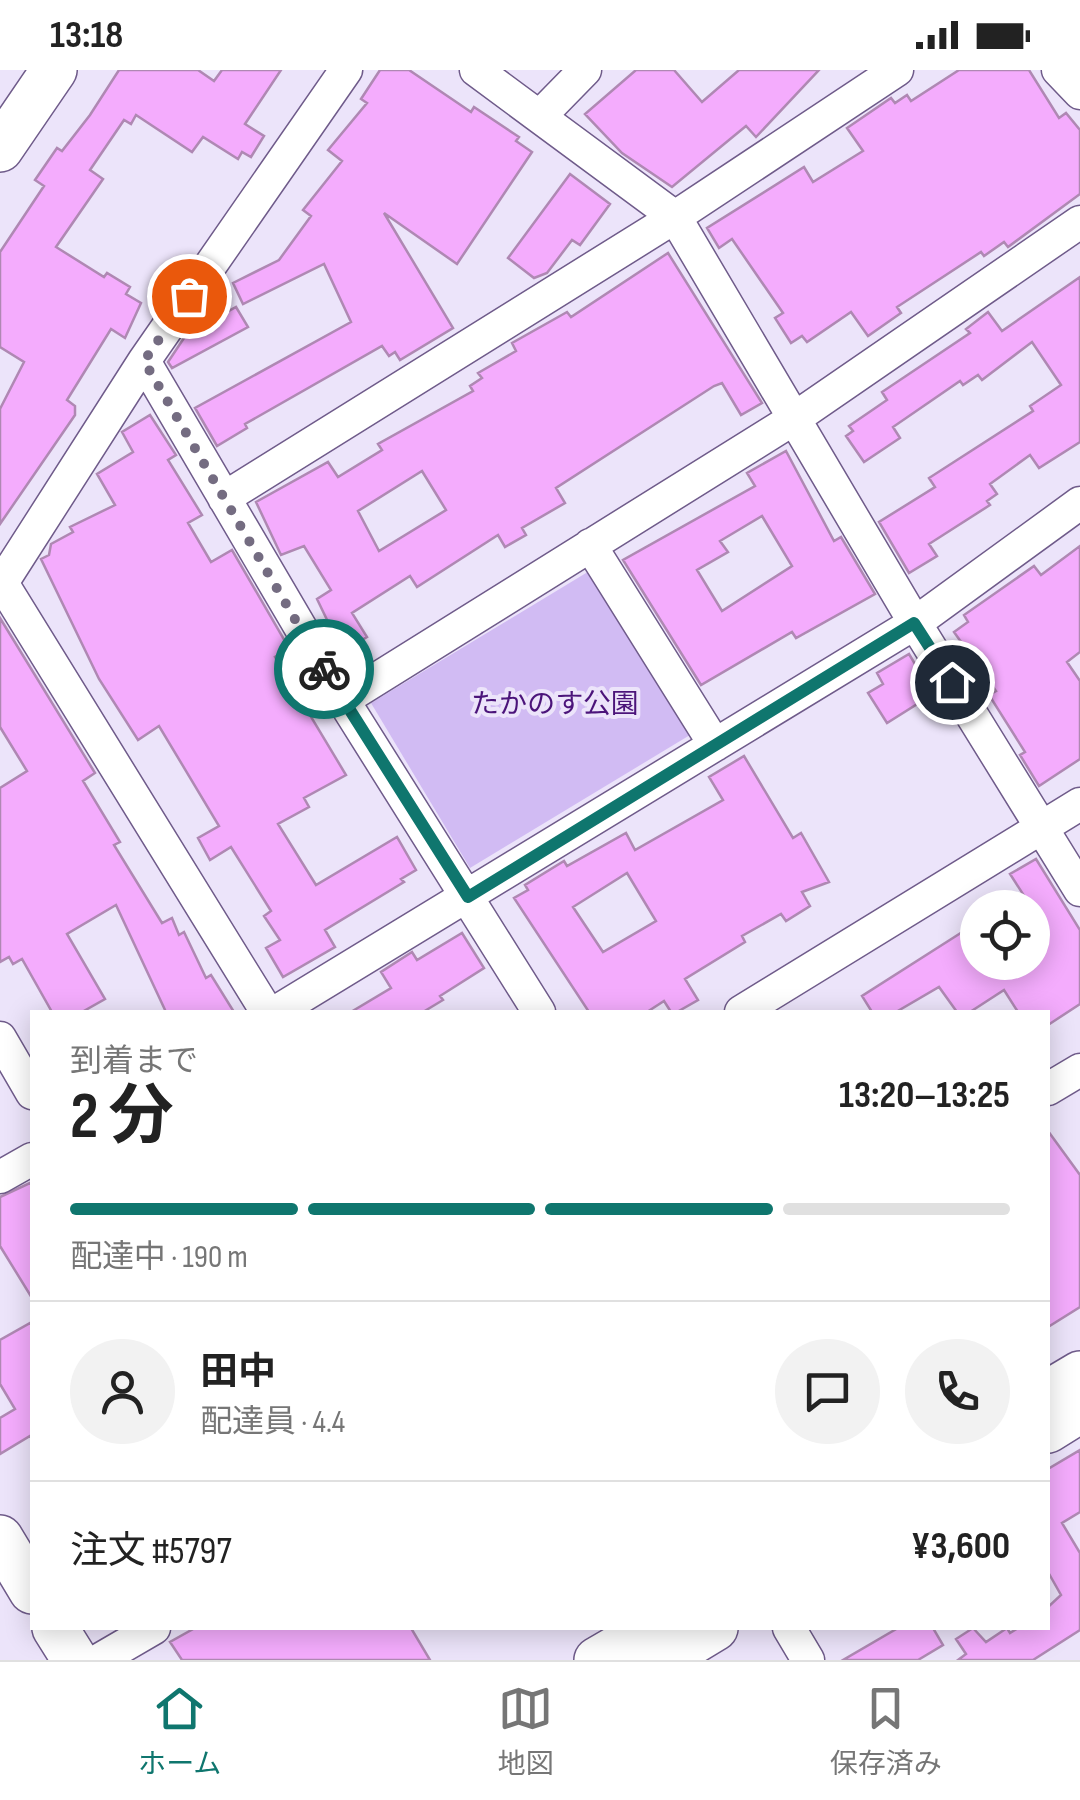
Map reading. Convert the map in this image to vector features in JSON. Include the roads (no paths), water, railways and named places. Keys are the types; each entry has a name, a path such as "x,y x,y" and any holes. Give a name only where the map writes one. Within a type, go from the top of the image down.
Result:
{"street":[{"path":"0,149 54,70"},
{"path":"266,1010 1,584 144,361 346,70"},
{"path":"476,70 675,217 914,623 1080,890"},
{"path":"541,116 585,70"},
{"path":"224,498 675,217 897,70"},
{"path":"1058,70 1080,93"},
{"path":"343,700 795,418 1080,222"},
{"path":"144,361 343,700 538,1010"},
{"path":"279,1010 914,623 1080,503"},
{"path":"590,545 715,745"},
{"path":"744,1010 1044,830 1080,804"},
{"path":"0,1038 30,1090"},
{"path":"1050,1089 1080,1070"},
{"path":"0,1177 30,1159"},
{"path":"1050,1392 1080,1374"},
{"path":"1050,1429 1080,1410"},
{"path":"0,1538 30,1588"},
{"path":"56,1630 75,1660"},
{"path":"99,1660 151,1630"},
{"path":"598,1660 649,1630"},
{"path":"662,1660 712,1630"},
{"path":"790,1630 808,1660"}],"park label":[{"name":"たかのす公園","path":"555,704"}]}
